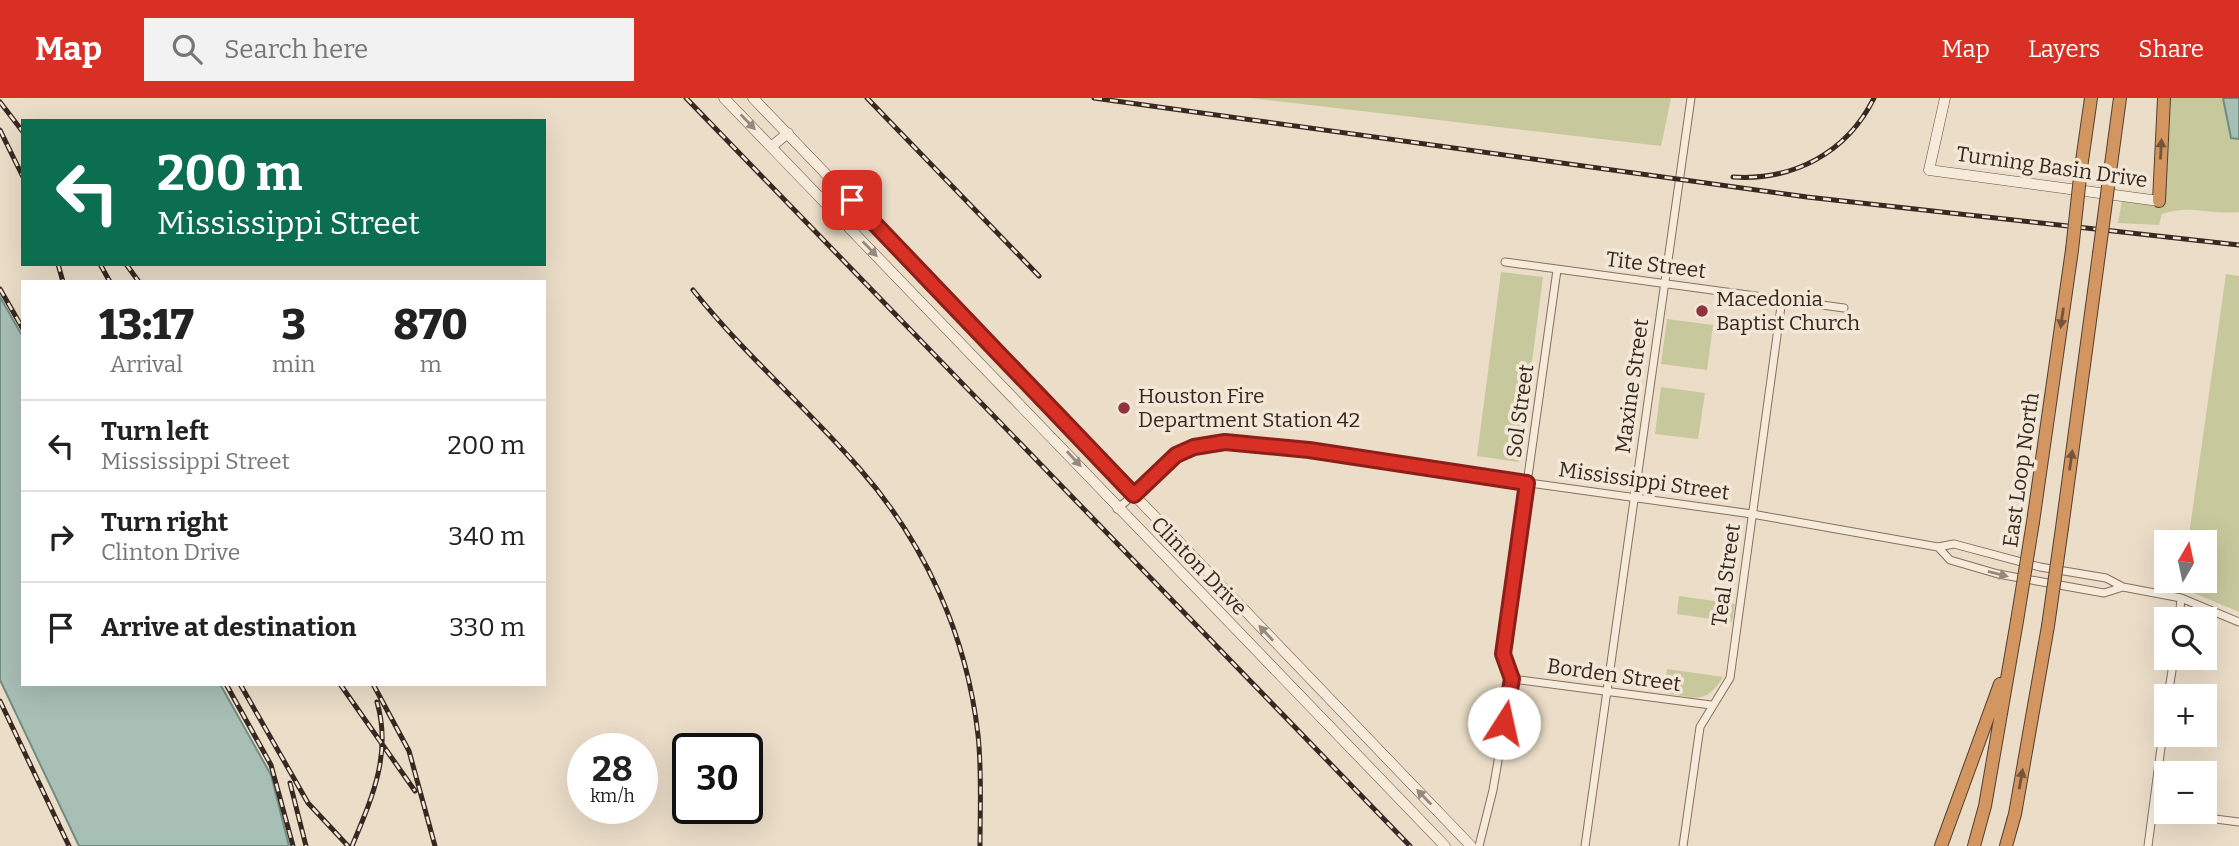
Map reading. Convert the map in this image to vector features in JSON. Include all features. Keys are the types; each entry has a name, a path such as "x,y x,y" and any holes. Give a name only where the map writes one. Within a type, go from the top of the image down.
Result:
{"highway":[{"name":"East Loop North","path":"1974,846 1985,806 2033,522 2091,98"},
{"path":"2012,846 2015,814 2048,626 2120,98"},
{"path":"2159,201 2164,98"},
{"path":"1941,846 2012,651"},
{"path":"2006,846 2015,814"}],"main road":[{"name":"Clinton Drive","path":"724,98 1078,463 1117,509 1445,846"},
{"name":"Clinton Drive","path":"754,98 1471,846"},
{"name":"Turning Basin Drive","path":"1945,98 1929,170 2159,201"},
{"path":"771,147 788,133"},
{"path":"852,230 868,217"}],"street":[{"name":"Maxine Street","path":"1586,846 1691,98"},
{"name":"Tite Street","path":"1505,262 1844,307"},
{"name":"Sol Street","path":"1479,846 1493,790 1512,679 1503,654 1558,270"},
{"name":"Teal Street","path":"1684,846 1700,727 1711,705 1730,678 1782,299"},
{"name":"Mississippi Street","path":"1117,509 1176,455 1194,447 1225,442 1309,450 1752,514 1938,547 1954,544 2040,567 2106,578 2123,587 2181,598 2239,622"},
{"name":"Mississippi Street","path":"1938,547 1950,561 1998,574 2104,593 2123,587"},
{"path":"2180,607 2181,598"},
{"name":"Borden Street","path":"1512,679 1711,705"},
{"path":"2148,846 2161,747"},
{"path":"2153,811 2239,822"}],"green space":[{"path":"1250,98 1671,98 1661,146"},
{"path":"2169,98 2239,98 2239,212 2182,210 2162,214 2159,225 2118,223 2122,201 2164,205"},
{"path":"1501,272 1543,277 1519,462 1477,456"},
{"path":"2226,274 2239,276 2239,612 2194,593 2217,593 2217,530 2190,530"},
{"path":"1667,319 1713,325 1707,370 1661,364"},
{"path":"1661,387 1705,393 1698,439 1655,434"},
{"path":"1679,596 1735,604 1732,622 1677,614"},
{"path":"1667,669 1723,677 1705,696 1684,696 1664,693"}],"shaded area":[{"path":"2223,98 2239,98 2239,139 2231,138"},
{"path":"0,297 21,334 21,686 221,686 271,775 289,846 79,846 0,680"}],"railway":[{"path":"686,98 1410,846"},
{"path":"867,98 1039,276"},
{"path":"1094,98 1807,197 2239,245"},
{"path":"1733,177 1777,174 1816,160 1849,134 1874,98"},
{"path":"0,102 21,129"},
{"path":"0,130 21,173"},
{"path":"59,266 62,280"},
{"path":"101,266 109,280"},
{"path":"127,266 138,280"},
{"path":"0,289 21,326"},
{"path":"693,290 733,336 859,468 883,497 923,559 953,627 972,698 980,763 980,846"},
{"path":"227,686 271,765 293,846"},
{"path":"241,686 308,803 348,846"},
{"path":"341,686 415,791"},
{"path":"374,686 409,751 435,846"},
{"path":"0,701 69,846"},
{"path":"352,846 378,776 382,740 377,702"},
{"path":"290,783 306,846"}],"place":[{"name":"Macedonia Baptist Church","path":"1702,311"},
{"name":"Houston Fire Department Station 42","path":"1124,408"}],"route":[{"path":"852,200 1134,495 1176,455 1194,447 1225,442 1309,450 1527,483 1503,654 1512,679 1504,723"}]}
